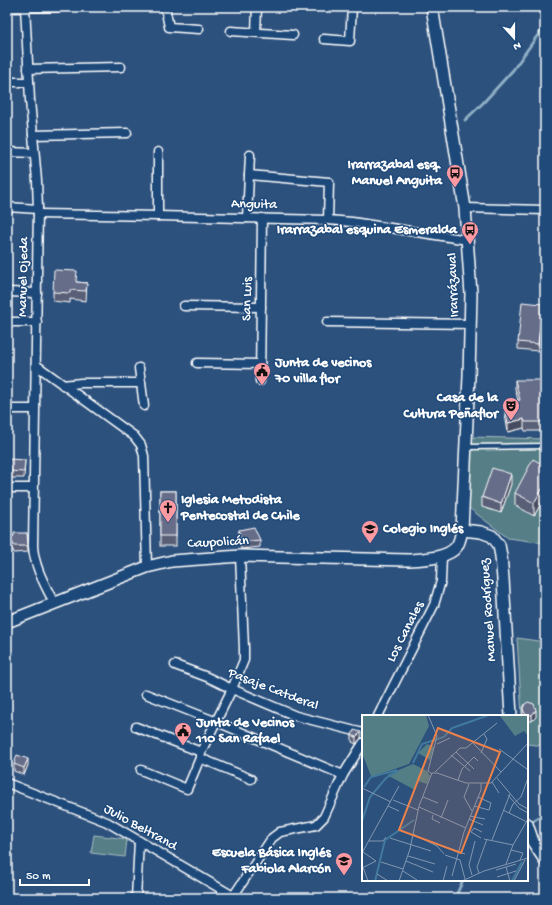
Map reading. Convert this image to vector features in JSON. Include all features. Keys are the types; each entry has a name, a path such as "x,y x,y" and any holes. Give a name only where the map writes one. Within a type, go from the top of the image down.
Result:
{"main road":[{"name":"Irarrázaval","path":"432,7 465,208 471,294 462,530 457,546 451,552 442,556"},
{"name":"Manuel Rodríguez","path":"462,530 481,532 492,536 499,545 503,579 511,715"},
{"name":"Caupolicán","path":"7,622 147,567 172,561 240,556 408,560 442,556"},
{"path":"528,827 533,842 545,860"}],"street":[{"name":"Manuel Ojeda","path":"25,7 38,212 33,488 34,553 37,566 54,603"},
{"path":"7,8 58,7"},
{"path":"165,7 169,26 199,29"},
{"path":"256,32 257,7"},
{"path":"324,39 350,41 352,7"},
{"path":"231,31 293,35"},
{"path":"28,69 121,68"},
{"path":"7,82 29,82"},
{"path":"33,134 128,133"},
{"path":"7,152 34,154"},
{"path":"158,152 158,216"},
{"path":"247,218 250,155"},
{"path":"249,175 329,182 328,220"},
{"name":"Anguita","path":"7,207 38,212 328,220 352,222 468,240"},
{"path":"465,208 545,210"},
{"name":"San Luis","path":"260,381 262,218"},
{"path":"7,292 37,293"},
{"path":"184,306 261,307"},
{"path":"7,322 37,322"},
{"path":"327,322 471,324"},
{"path":"197,363 260,364"},
{"path":"36,365 134,436 141,445 144,456 147,567"},
{"path":"140,368 144,406"},
{"path":"63,385 81,383 141,383"},
{"path":"7,409 34,409"},
{"path":"7,488 33,488"},
{"path":"141,770 187,789 244,660 240,556"},
{"name":"Los Canales","path":"379,715 434,605 441,581 442,556"},
{"name":"Pasaje Catderal","path":"175,665 207,677 296,716 362,733"},
{"path":"146,694 343,775"},
{"path":"136,727 252,779"},
{"path":"233,897 272,838 280,832 316,825 324,817 343,775 362,746"},
{"name":"Julio Beltrand","path":"7,782 108,822 233,897"},
{"path":"136,898 139,841"}],"lane":[{"path":"466,447 545,446"}],"green space":[{"path":"471,437 545,439 545,543 508,538 469,508"},
{"path":"517,638 545,642 545,746 528,744 528,715 522,715"},
{"path":"94,835 127,839 125,857 91,853"}],"building":[{"path":"54,270 77,271 76,282 87,283 86,291 70,290 70,293 53,292"},
{"path":"522,302 542,304 538,344 518,342"},
{"path":"515,380 543,380 545,422 525,422 524,419 508,423 505,406 508,405 507,403 520,400"},
{"path":"9,459 25,460 24,472 9,471"},
{"path":"533,459 545,466 545,484 534,503 515,493"},
{"path":"492,468 511,474 501,504 482,497"},
{"name":"Iglesia Metodista Pentecostal de Chile","path":"160,491 176,491 176,536 160,536"},
{"path":"254,527 260,540 241,542 239,530"},
{"path":"14,533 27,533 28,546 14,546 13,543 7,544 7,536 14,536"},
{"path":"528,702 534,704 536,710 532,715 527,715 524,712 523,708"},
{"path":"354,730 361,732 356,737 352,735"},
{"path":"17,755 28,759 24,768 14,764"}],"waterway":[{"path":"465,120 483,103 513,70 545,25"},
{"path":"530,823 545,813"},
{"path":"455,898 463,881"}],"place":[{"name":"Irarrazabal esq. Manuel Anguita","path":"455,188"},
{"name":"Irarrazabal esquina Esmeralda","path":"470,245"},
{"name":"Junta de vecinos 70 villa flor","path":"262,386"},
{"name":"Casa de la Cultura Peñaflor","path":"511,421"},
{"name":"Iglesia Metodista Pentecostal de Chile","path":"168,523"},
{"name":"Colegio Inglés","path":"370,544"},
{"name":"Junta de Vecinos 110 San Rafael","path":"183,746"},
{"name":"Escuela Básica Inglés Fabiola Alarcón","path":"344,876"}]}
